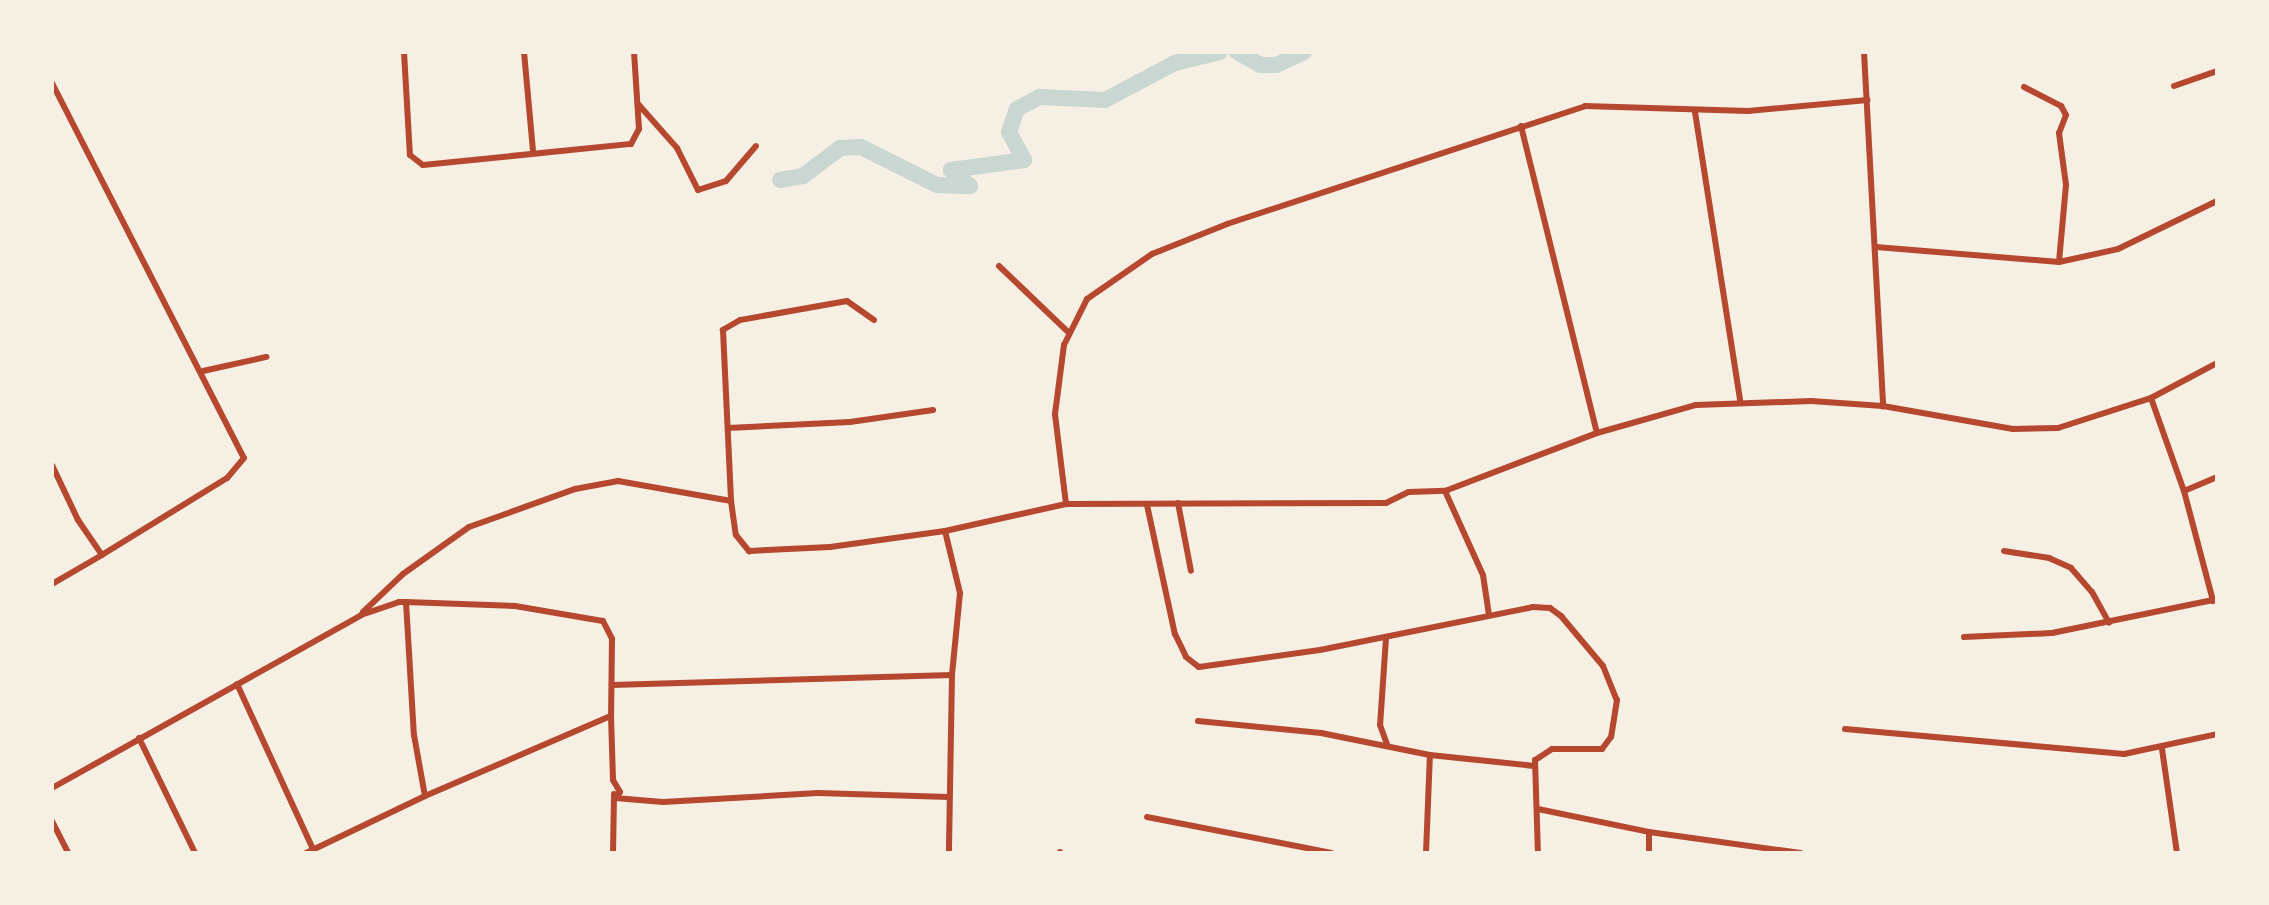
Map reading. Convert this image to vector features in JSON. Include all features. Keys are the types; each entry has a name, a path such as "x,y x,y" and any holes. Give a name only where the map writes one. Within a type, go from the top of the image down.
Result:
{"street":[{"path":"404,52 410,155 415,163 628,145 638,136 634,52"},
{"path":"524,52 533,151"},
{"path":"1864,52 1883,406"},
{"path":"2174,86 2217,71"},
{"path":"52,83 203,371 243,463 52,584"},
{"path":"2024,87 2061,106 2066,115 2059,133 2066,172 2059,262"},
{"path":"1066,504 1055,414 1068,332 1104,284 1176,243 1585,106 1695,112 1867,100"},
{"path":"638,104 677,148 698,190 726,181 756,146"},
{"path":"1695,112 1740,401"},
{"path":"1521,126 1597,433"},
{"path":"1876,247 2059,262 2118,249 2217,201"},
{"path":"999,266 1068,332"},
{"path":"874,320 847,301 726,326 731,501 736,535 749,551 830,547 945,531 1066,504 1147,505 1292,500 1320,506 1386,503 1409,492 1445,491 1597,433 1669,410 1740,401 1883,406 1979,425 2058,428 2151,398 2217,363"},
{"path":"203,371 266,357"},
{"path":"1964,637 2052,633 2215,600 2184,491 2151,398"},
{"path":"728,428 850,422 933,410"},
{"path":"52,465 78,520 102,555"},
{"path":"2184,491 2217,477"},
{"path":"361,615 403,574 469,527 575,489 618,481 731,501"},
{"path":"1445,491 1483,575 1489,615"},
{"path":"1178,503 1191,571"},
{"path":"1147,505 1175,634 1186,657 1199,667 1386,638 1489,615 1550,608 1614,682 1617,700 1608,744 1595,750 1543,751 1534,766 1538,853"},
{"path":"945,531 960,593 952,675 949,853"},
{"path":"2004,551 2049,558 2071,568 2092,592 2109,623"},
{"path":"406,602 414,735 425,796"},
{"path":"52,788 361,615 406,602 515,606 603,621 612,639 613,853"},
{"path":"1386,638 1380,725 1387,744"},
{"path":"612,685 952,675"},
{"path":"237,684 309,851 425,796 611,716"},
{"path":"1198,721 1387,744 1430,755 1534,766"},
{"path":"1845,729 2124,754 2162,749 2217,734"},
{"path":"139,738 195,853"},
{"path":"2162,749 2177,853"},
{"path":"1426,853 1430,755"},
{"path":"614,786 620,792 615,798 663,802 818,793 949,797"},
{"path":"1538,809 1649,832 1801,853"},
{"path":"1147,817 1332,853"},
{"path":"52,821 68,853"},
{"path":"1649,832 1649,853"}],"waterway":[{"path":"780,180 803,176 840,148 861,147 937,185 970,186 951,170 1024,160 1009,132 1017,109 1040,97 1105,100 1175,63 1220,52"},
{"path":"1237,52 1260,65 1276,65 1304,52"}]}
